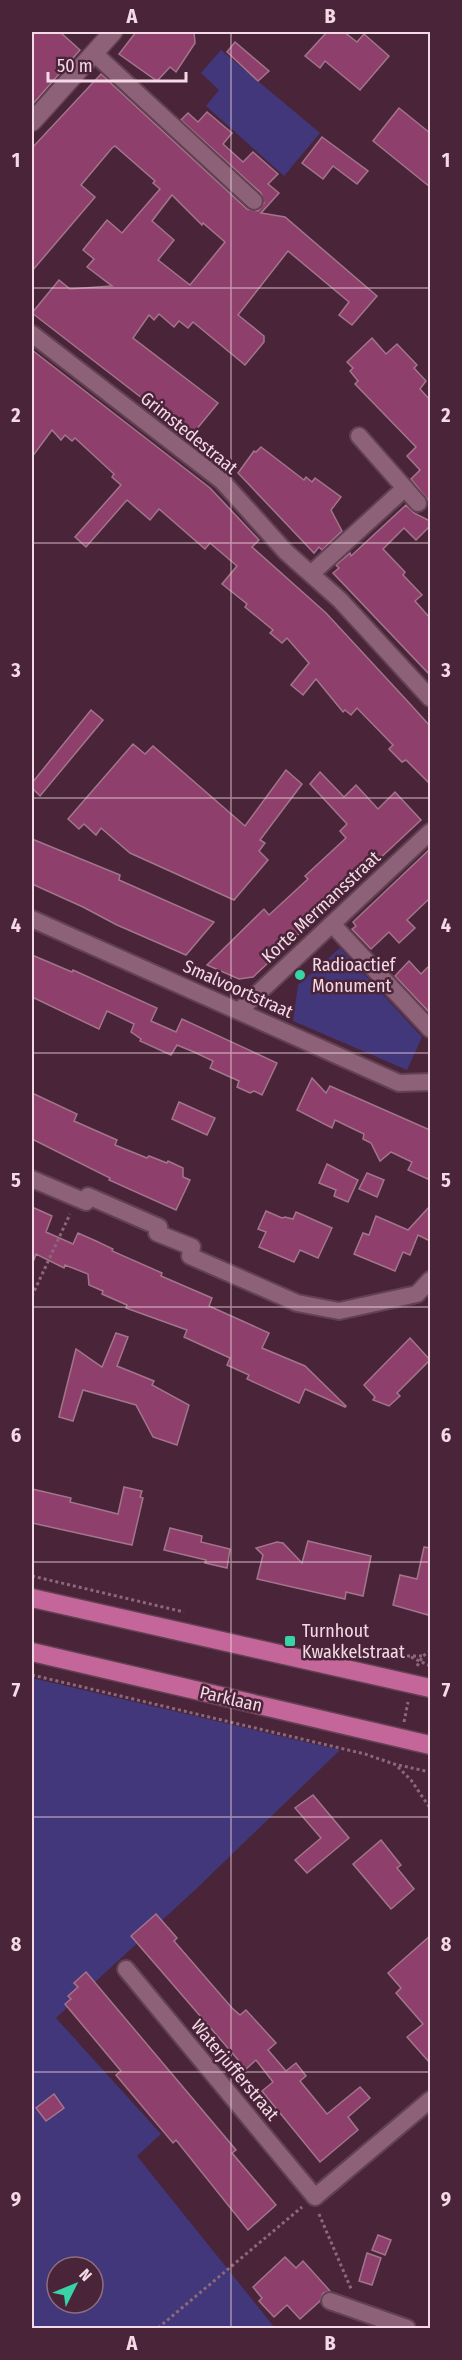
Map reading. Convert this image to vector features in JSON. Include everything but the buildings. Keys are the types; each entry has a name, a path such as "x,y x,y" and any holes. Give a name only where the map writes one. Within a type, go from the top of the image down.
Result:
{"main road":[{"path":"32,1598 430,1688"},
{"name":"Parklaan","path":"32,1652 430,1745"}],"street":[{"path":"32,122 113,32"},
{"path":"94,54 254,201"},
{"name":"Grimstedestraat","path":"32,334 222,480 286,552 312,573 339,600 430,698"},
{"path":"359,436 418,503"},
{"path":"312,573 405,488"},
{"name":"Korte Mermansstraat","path":"239,1011 430,832"},
{"name":"Smalvoortstraat","path":"32,919 399,1083 430,1082"},
{"path":"332,924 430,1029"},
{"path":"32,1179 86,1202 88,1196 159,1227 157,1233 192,1247 190,1256 310,1307 339,1311 417,1294 430,1280"},
{"name":"Waterjufferstraat","path":"126,1969 313,2198"},
{"path":"313,2198 430,2100"},
{"path":"330,2301 407,2328"}],"path":[{"path":"32,1296 77,1199"},
{"path":"32,1576 189,1613"},
{"path":"394,1764 418,1662 430,1651"},
{"path":"368,1655 423,1656"},
{"path":"411,1657 430,1666"},
{"path":"32,1675 365,1754 394,1764 430,1772"},
{"path":"394,1764 406,1773 430,1808"},
{"path":"158,2328 313,2198 362,2312"}],"shaded area":[{"path":"221,50 320,133 284,176 206,106 219,90 201,73"},
{"path":"340,948 422,1037 407,1070 293,1021 298,985"},
{"path":"32,1678 340,1750 195,1890 56,2018 161,2134 137,2156 275,2328 32,2328"}],"place":[{"name":"Radioactief Monument","path":"300,975"},
{"name":"Turnhout Kwakkelstraat","path":"290,1641"}]}
